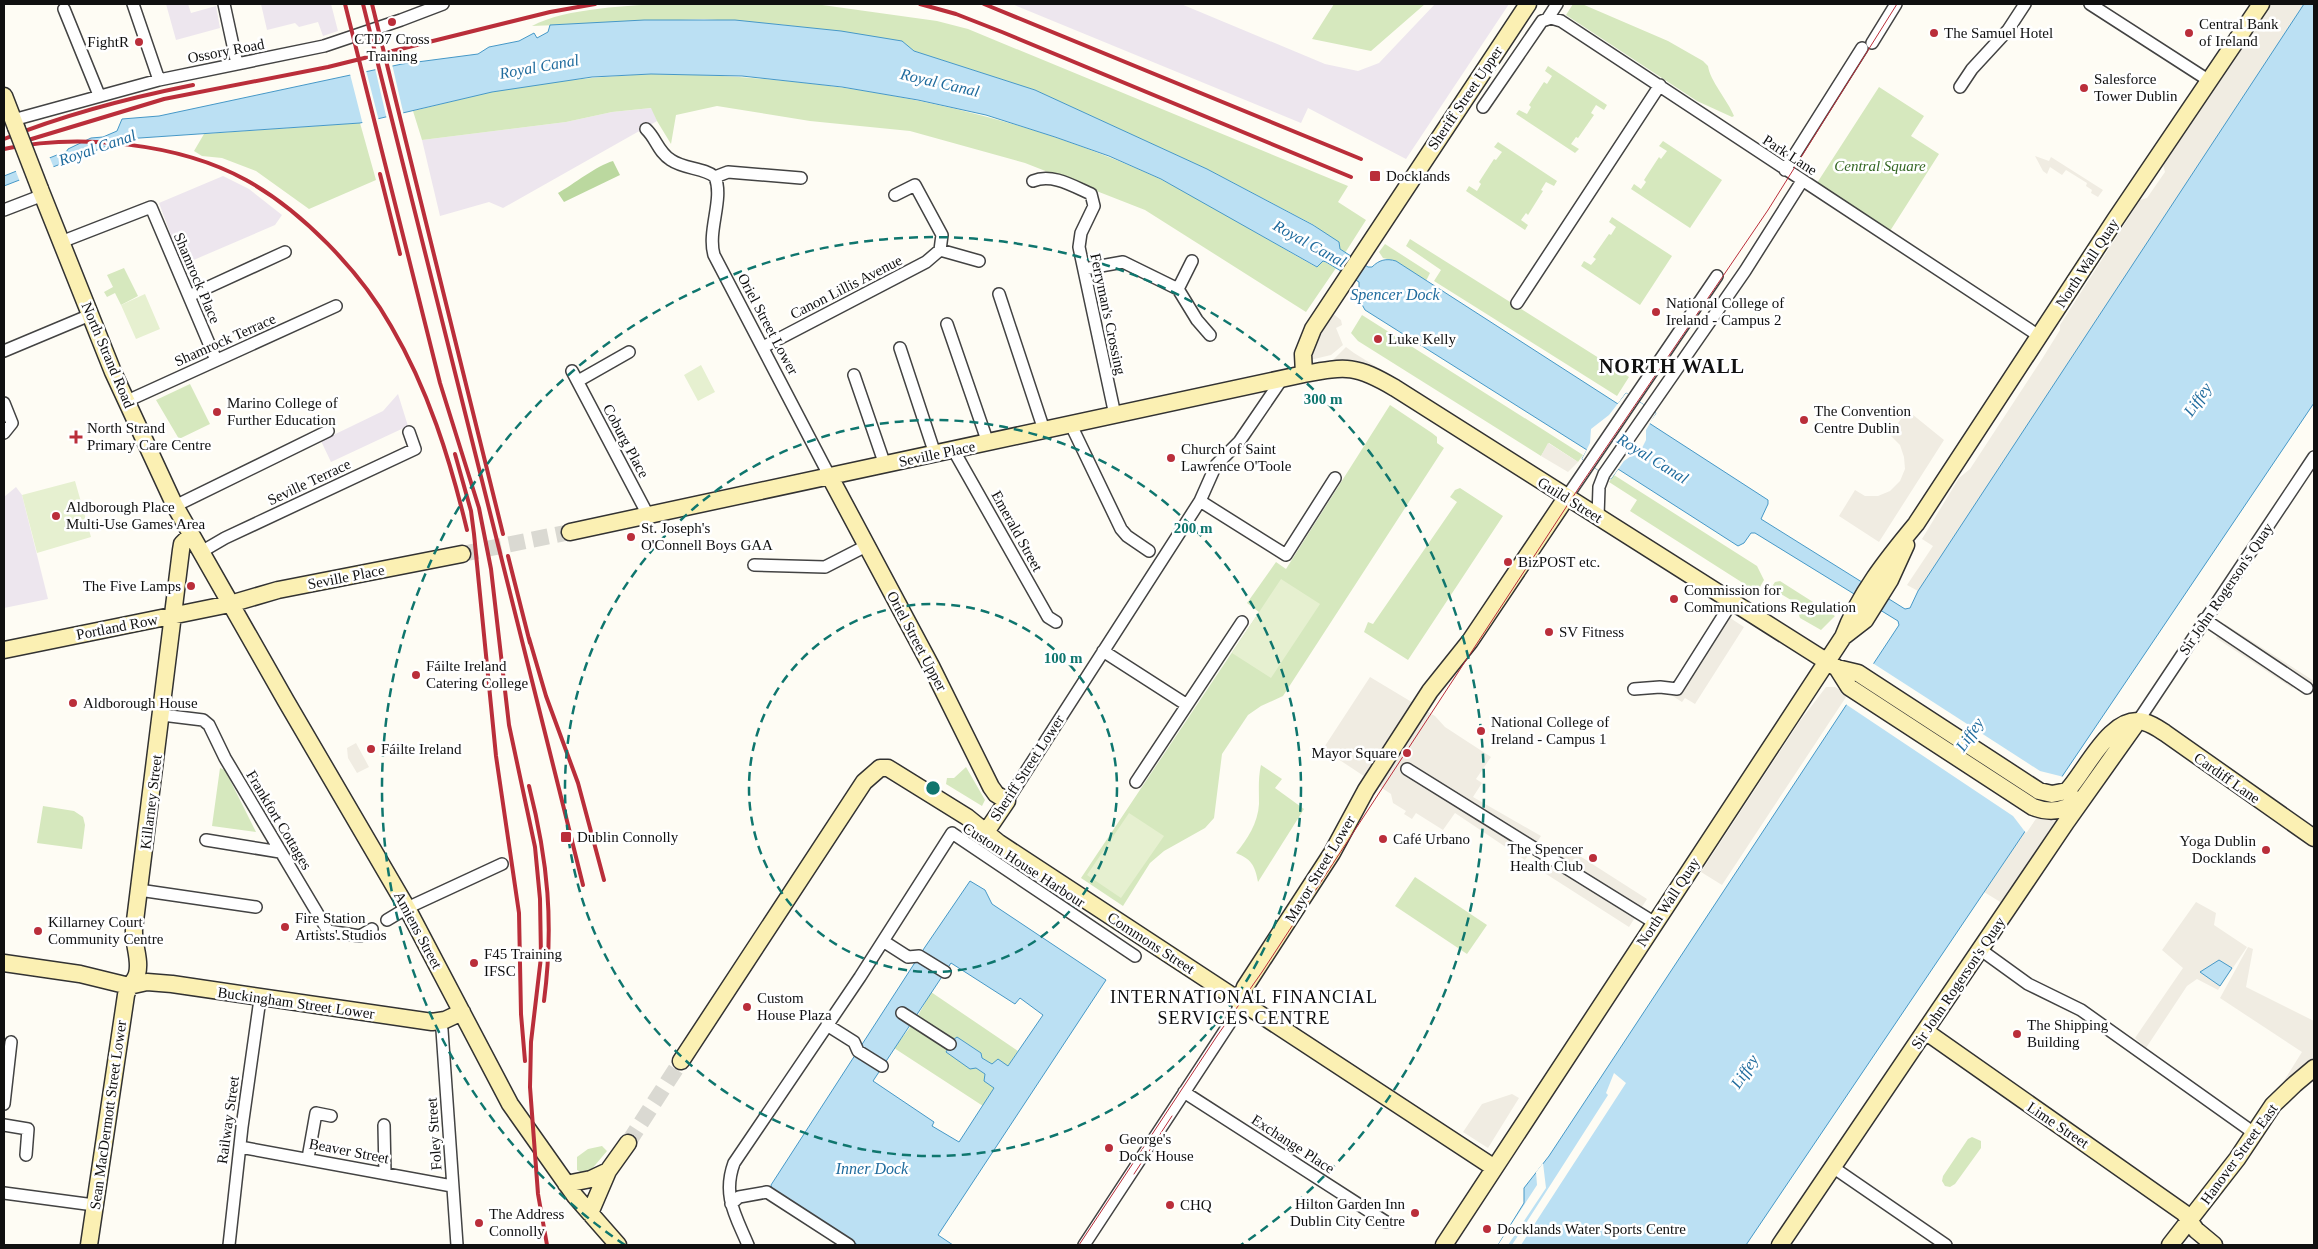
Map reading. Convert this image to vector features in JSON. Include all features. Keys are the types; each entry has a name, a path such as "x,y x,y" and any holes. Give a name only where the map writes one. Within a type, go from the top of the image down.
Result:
{"main road":[{"name":"Sheriff Street Upper","path":"1304,374 1303,357 1307,341 1333,298 1528,4"},
{"name":"North Wall Quay","path":"1444,1245 1655,923 1832,665 1843,637 1916,524 2208,80 2261,4"},
{"name":"North Strand Road","path":"4,96 90,315 127,401 175,506 230,604"},
{"name":"Guild Street","path":"1304,374 1352,368 1374,376 1854,680"},
{"name":"Seville Place","path":"570,532 830,478 1304,374"},
{"name":"Oriel Street Upper","path":"830,478 931,666 991,787 996,794 1007,801"},
{"name":"Mayor Street Lower","path":"1240,1001 1245,987 1332,853 1366,790 1430,691 1470,641 1566,498"},
{"name":"Killarney Street","path":"129,986 137,976 139,965 134,940 139,890 182,544 192,535"},
{"name":"Seville Place","path":"230,604 278,590 462,554"},
{"name":"Portland Row","path":"4,650 230,604"},
{"name":"Amiens Street","path":"230,604 407,908 510,1104 566,1184 618,1245"},
{"path":"1854,680 2039,791 2052,794 2067,791 2076,782 2113,730 2124,724 2138,721"},
{"path":"1854,680 2017,798 2041,810 2062,810 2084,797"},
{"name":"Sir John Rogerson's Quay","path":"1780,1245 2084,797 2138,721"},
{"name":"Cardiff Lane","path":"2138,721 2145,722 2165,733 2314,838"},
{"name":"Sheriff Street Lower","path":"681,1061 872,773 880,768 895,772 986,832 1007,801"},
{"name":"Commons Street","path":"986,832 999,843 1494,1167"},
{"path":"4,963 80,974 129,986"},
{"name":"Buckingham Street Lower","path":"129,986 147,982 440,1022"},
{"name":"Sean MacDermott Street Lower","path":"89,1245 126,995 129,986"},
{"path":"440,1022 462,1012"},
{"name":"Lime Street","path":"1925,1032 2184,1213 2196,1230 2214,1245"},
{"name":"Hanover Street East","path":"2170,1245 2284,1094 2314,1068"},
{"path":"590,1213 608,1171 628,1143"},
{"path":"566,1184 591,1179 608,1171"}],"street":[{"path":"133,4 159,80"},
{"path":"224,4 237,64"},
{"name":"Ossory Road","path":"14,123 100,95 159,80 324,46 397,22 443,4"},
{"path":"1484,107 1542,21 1548,18 1557,4"},
{"path":"1785,170 1896,4"},
{"path":"1960,87 1972,69 2008,30 2025,4"},
{"path":"2090,4 2208,80"},
{"path":"64,9 100,95"},
{"name":"Park Lane","path":"1548,18 1561,21 1660,85 1785,170 2039,336"},
{"path":"1517,303 1660,85"},
{"path":"646,129 668,159 688,169 707,173 715,178 728,172 801,178"},
{"name":"Oriel Street Lower","path":"715,178 718,187 712,249 830,478"},
{"name":"Ferryman's Crossing","path":"1033,181 1040,178 1055,179 1091,194 1094,206 1081,233 1079,247 1115,415"},
{"path":"1598,517 1598,486 1604,474 1745,271 1802,181"},
{"path":"895,195 915,185 942,236 940,250 980,261"},
{"path":"4,210 42,192"},
{"name":"Shamrock Place","path":"61,242 151,207 216,360"},
{"name":"Canon Lillis Avenue","path":"763,347 926,262 940,250"},
{"path":"188,296 285,252"},
{"path":"1178,289 1192,261"},
{"path":"1084,269 1123,262 1178,289 1197,320 1210,335"},
{"path":"1566,498 1717,276"},
{"path":"999,294 1044,430"},
{"name":"Shamrock Terrace","path":"127,401 336,306"},
{"path":"4,351 90,315"},
{"path":"947,324 988,443"},
{"path":"900,348 935,454"},
{"path":"578,381 629,352"},
{"name":"Coburg Place","path":"572,371 648,515"},
{"path":"854,375 885,465"},
{"name":"Sheriff Street Lower","path":"1007,801 1200,501 1216,465 1239,442 1282,379"},
{"path":"4,403 12,423 4,433"},
{"path":"1071,425 1121,529 1127,536 1149,551"},
{"path":"175,506 328,431"},
{"name":"Seville Terrace","path":"201,552 224,538 415,449 410,432"},
{"name":"Emerald Street","path":"954,450 1048,617 1056,622"},
{"name":"Sir John Rogerson's Quay","path":"2138,721 2204,619 2310,473 2314,457"},
{"path":"1200,501 1286,555 1336,478"},
{"path":"754,565 825,567 866,546"},
{"path":"1634,689 1660,687 1677,689 1732,602"},
{"path":"2204,619 2308,688"},
{"path":"1136,782 1242,622"},
{"path":"1103,651 1187,705"},
{"name":"Frankfort Cottages","path":"162,714 203,720 210,725 225,758 328,931 360,936 372,929"},
{"path":"1407,769 1655,923"},
{"name":"Custom House Harbour","path":"748,1245 731,1204 728,1178 734,1163 883,941 952,833 1135,956"},
{"path":"206,840 280,852"},
{"path":"387,920 407,908 502,864"},
{"path":"139,890 256,907"},
{"path":"883,941 908,956 919,956 945,972"},
{"path":"1981,950 2028,984 2081,1010 2254,1134"},
{"name":"Railway Street","path":"229,1245 260,998"},
{"name":"Mayor Street Lower","path":"1084,1245 1236,1012 1240,1001"},
{"path":"902,1013 950,1044"},
{"name":"Foley Street","path":"440,1022 457,1245"},
{"path":"827,1025 854,1042 858,1051 882,1066"},
{"path":"4,1104 11,1042"},
{"name":"Exchange Place","path":"1184,1092 1386,1222"},
{"path":"308,1158 316,1113 331,1116"},
{"path":"384,1125 384,1174"},
{"path":"4,1126 28,1129 26,1155"},
{"name":"Beaver Street","path":"240,1147 452,1186"},
{"path":"1834,1168 1946,1245"},
{"path":"731,1204 738,1197 767,1192 849,1245"},
{"path":"4,1193 94,1206"}],"shaded area":[{"path":"166,4 188,4 191,13 216,6 220,28 176,40"},
{"path":"261,4 331,4 338,31 323,36 318,22 299,27 295,23 267,30"},
{"path":"1012,4 1181,4 1325,64 1358,71 1379,63 1435,4 1509,4 1406,159 1308,108 1301,123"},
{"path":"2270,4 2304,4 1918,591 1907,585 1933,546 1922,539 1959,478 1970,469 2042,359 2060,330 2060,325 2140,200 2147,198 2165,172 2163,165"},
{"path":"652,108 657,121 503,208 489,202 440,216 422,140 566,122 612,112"},
{"path":"2035,156 2049,161 2051,157 2103,190 2098,197 2091,193 2092,190 2086,186 2087,183 2066,170 2062,175 2050,167 2047,174 2043,171"},
{"path":"223,176 249,189 282,215 275,225 182,265 159,203"},
{"path":"1332,313 1341,320 1342,325 1336,328 1343,345 1331,355 1310,360 1315,343"},
{"path":"1346,347 1380,369 1355,362 1332,361"},
{"path":"398,394 408,426 331,462 321,441 383,411"},
{"path":"1907,410 1944,440 1879,542 1839,516 1855,490 1865,496 1878,496 1890,491 1900,481 1905,469 1904,457 1900,445 1890,435"},
{"path":"1548,443 1578,462 1568,472 1541,456"},
{"path":"16,487 22,495 48,599 4,608 4,497"},
{"path":"1721,612 1744,627 1695,704 1685,698 1682,702 1668,693"},
{"path":"2225,624 2314,681 2314,686 2298,682 2292,688 2216,638"},
{"name":"Mayor Square","path":"1370,677 1435,716 1445,727 1491,757 1476,779 1482,783 1473,797 1541,836 1525,860 1455,813 1443,830 1416,813 1412,819 1404,814 1406,811 1393,803 1391,794 1323,749"},
{"path":"1826,687 1835,687 1848,694 1722,885 1701,872 1800,721"},
{"path":"356,743 369,767 357,773 348,758 347,748"},
{"path":"2037,817 2062,818 2044,848 2040,846 2002,903 1984,892 2022,836 2023,829 2027,832"},
{"path":"1561,844 1647,899 1629,927 1543,872"},
{"path":"2196,902 2216,913 2214,925 2247,947 2218,990 2197,979 2187,986 2146,1048 2135,1038 2183,968 2162,950"},
{"path":"2248,947 2253,949 2246,987 2314,1021 2314,1061 2280,1087 2302,1052 2220,998"},
{"path":"1512,1094 1519,1098 1488,1148 1463,1132 1482,1104"}],"green space":[{"path":"670,4 815,4 937,21 968,29 1348,186 1338,202 1366,220 1345,253 1339,248 1340,245 1314,225 1207,169 1035,90 914,51 902,41 786,25 704,19 532,26 562,15 580,11"},
{"path":"1334,4 1425,4 1371,51 1312,39"},
{"path":"1573,4 1582,4 1668,41 1703,61 1708,66 1712,78 1734,116 1732,117 1697,101 1566,15"},
{"path":"1548,66 1607,105 1604,110 1596,105 1591,113 1594,115 1578,138 1576,137 1571,144 1579,149 1575,153 1516,114 1519,110 1527,114 1531,107 1529,105 1544,82 1547,84 1552,76 1545,71"},
{"path":"651,74 781,80 846,88 974,113 1036,131 1098,153 1158,178 1316,267 1323,261 1336,268 1306,312 1145,210 1025,163 910,131 810,121 717,106 676,115 671,144 651,108 612,112 566,122 422,140 413,111 491,92 531,85"},
{"name":"Central Square","path":"1879,87 1924,116 1911,136 1939,154 1890,231 1817,183"},
{"path":"360,123 376,180 309,209 256,171 222,158 202,156 194,151 204,134"},
{"path":"1663,141 1722,180 1690,228 1631,189 1634,184 1641,189 1646,182 1644,180 1659,157 1661,159 1667,151 1659,146"},
{"path":"1498,142 1557,181 1554,186 1546,182 1541,190 1543,191 1528,215 1526,213 1521,220 1528,225 1525,230 1466,191 1469,186 1477,191 1481,184 1479,182 1494,159 1496,160 1502,152 1494,147"},
{"path":"613,161 620,175 564,202 558,193 592,171"},
{"path":"1612,217 1672,256 1640,305 1581,266 1584,261 1591,265 1596,259 1593,257 1616,227 1609,222"},
{"path":"1410,239 1629,377 1617,396 1434,281 1441,270 1406,246"},
{"path":"1385,244 1430,273 1426,281 1396,261 1383,258 1379,252"},
{"path":"124,268 138,296 121,305 115,293 107,297 104,292 113,287 107,275"},
{"path":"145,294 160,329 136,339 121,305"},
{"path":"1362,315 1583,455 1578,462 1549,443 1541,456 1358,341 1351,333"},
{"path":"701,365 715,392 698,401 684,375"},
{"path":"190,384 210,424 179,439 156,400"},
{"path":"1390,405 1432,433 1437,437 1437,443 1444,448 1283,696 1261,706 1248,715 1222,754 1214,818 1205,828 1164,851 1150,863 1123,906 1081,878 1259,612 1247,603 1276,562 1286,569"},
{"path":"1614,475 1757,566 1764,580 1757,592 1630,511 1637,500 1609,482"},
{"name":"Aldborough Place Multi-Use Games Area","path":"75,481 91,537 37,553 22,495"},
{"path":"1460,488 1503,516 1408,660 1364,632 1368,622 1373,624 1457,502 1450,497 1455,490"},
{"path":"1281,579 1320,604 1271,678 1232,653"},
{"path":"1780,581 1835,616 1821,630 1800,618 1798,612 1801,606 1771,588 1775,582"},
{"path":"1261,765 1282,779 1275,788 1304,809 1258,882 1252,863 1236,853 1248,837 1257,818"},
{"path":"966,767 985,800 982,806 946,784 947,778 954,778"},
{"path":"220,768 225,770 256,832 212,826"},
{"path":"43,806 74,811 83,817 85,825 82,849 37,843"},
{"path":"1129,813 1164,836 1121,898 1087,875"},
{"path":"1415,877 1487,925 1467,954 1395,906"},
{"path":"931,992 1018,1051 1008,1066 992,1064 982,1058 981,1053 957,1037 953,1040 976,1068 985,1074 994,1088 983,1106 894,1048 915,1021"},
{"path":"1972,1137 1981,1141 1981,1148 1955,1184 1950,1187 1945,1186 1942,1181 1943,1176 1968,1139"},
{"path":"602,1146 607,1151 591,1170 584,1174 577,1170 577,1157 588,1149"}],"water":[{"path":"2304,4 2314,4 2314,403 1746,1245 1498,1245 1524,1203 1524,1188 1549,1156 1899,625 1898,621 1755,533 1751,533 1744,543 1738,546 1618,469 1611,479 1582,459 1587,450 1365,310 1359,299 1359,282 1326,262 1323,261 1317,267 1161,179 1109,156 1055,137 986,115 918,100 842,87 742,76 651,74 592,77 492,92 360,123 125,139 4,186 4,176 67,151 91,138 103,137 117,131 122,119 159,116 402,64 478,54 489,47 519,41 534,33 537,38 548,32 550,25 644,20 735,20 841,31 902,41 914,51 1035,90 1207,169 1313,225 1339,242 1340,249 1368,267 1372,267 1383,260 1396,261 1618,404 1626,393 1656,413 1649,423 1768,500 1761,519 1905,609 1910,608 1918,591"},
{"name":"Inner Dock","path":"970,881 985,890 992,904 1106,980 938,1235 953,1245 858,1245 772,1189 771,1185 925,947","holes":["951,963 1015,1004 1020,998 1043,1015 1008,1066 998,1059 992,1064 982,1058 981,1053 957,1037 946,1052 970,1069 976,1068 985,1074 984,1081 994,1088 959,1142 932,1126 934,1122 873,1081"]},
{"path":"2219,960 2232,968 2220,986 2200,972"}],"pier":[{"path":"392,64 404,116 387,120 375,68"},
{"path":"366,70 379,121 363,125 350,74"},
{"path":"49,156 54,168 20,182 15,169"},
{"path":"1626,393 1656,413 1646,430 1646,440 1642,448 1624,461 1611,479 1582,459 1590,443 1591,429 1609,415"},
{"path":"1871,662 2040,771 2064,777 2026,833 2013,816 1844,703"},
{"path":"1614,1073 1626,1083 1521,1245 1512,1245 1608,1095 1606,1093"},
{"path":"1543,1163 1546,1188 1508,1245 1498,1245 1537,1185 1536,1172"}],"tunnel":[{"path":"462,554 570,532"},
{"path":"628,1143 681,1061"}],"tram line":[{"path":"1079,1245 1217,1036 1262,972 1580,486 1768,210 1897,4"},
{"path":"1134,1174 1172,1116"}],"railway":[{"path":"345,4 440,383 479,508 491,569 509,725 535,847 540,899 541,957 531,1042 530,1087 538,1194 547,1245"},
{"path":"363,4 583,885"},
{"path":"372,4 503,534"},
{"path":"25,141 164,99 328,67 550,12 595,4"},
{"path":"920,4 956,14 1002,32 1351,177"},
{"path":"984,4 1361,159"},
{"path":"4,139 97,108 193,85"},
{"path":"4,149 33,144 96,142 160,150 190,157 219,167 246,180 288,208 328,244 346,264 363,284 391,326 427,400 445,451 467,530"},
{"path":"380,174 400,254"},
{"path":"455,454 471,511 496,756 519,913 521,1014 525,1061"},
{"path":"508,556 530,643"},
{"path":"529,638 546,696 578,783 604,880"},
{"path":"529,786 541,840 549,919 549,945 544,1001"}],"place":[{"name":"CTD7 Cross Training","path":"392,22"},
{"name":"The Samuel Hotel","path":"1934,33"},
{"name":"Central Bank of Ireland","path":"2189,33"},
{"name":"FightR","path":"139,42"},
{"name":"Salesforce Tower Dublin","path":"2084,88"},
{"name":"Docklands","path":"1375,176"},
{"name":"National College of Ireland - Campus 2","path":"1656,312"},
{"name":"Luke Kelly","path":"1378,339"},
{"name":"Marino College of Further Education","path":"217,412"},
{"name":"The Convention Centre Dublin","path":"1804,420"},
{"name":"North Strand Primary Care Centre","path":"76,437"},
{"name":"Church of Saint Lawrence O'Toole","path":"1171,458"},
{"name":"Aldborough Place Multi-Use Games Area","path":"56,516"},
{"name":"St. Joseph's O'Connell Boys GAA","path":"631,537"},
{"name":"BizPOST etc.","path":"1508,562"},
{"name":"The Five Lamps","path":"191,586"},
{"name":"Commission for Communications Regulation","path":"1674,599"},
{"name":"SV Fitness","path":"1549,632"},
{"name":"Fáilte Ireland Catering College","path":"416,675"},
{"name":"Aldborough House","path":"73,703"},
{"name":"National College of Ireland - Campus 1","path":"1481,731"},
{"name":"Fáilte Ireland","path":"371,749"},
{"name":"Mayor Square","path":"1407,753"},
{"name":"Dublin Connolly","path":"566,837"},
{"name":"Café Urbano","path":"1383,839"},
{"name":"Yoga Dublin Docklands","path":"2266,850"},
{"name":"The Spencer Health Club","path":"1593,858"},
{"name":"Fire Station Artists' Studios","path":"285,927"},
{"name":"Killarney Court Community Centre","path":"38,931"},
{"name":"F45 Training IFSC","path":"474,963"},
{"name":"Custom House Plaza","path":"747,1007"},
{"name":"The Shipping Building","path":"2017,1034"},
{"name":"George's Dock House","path":"1109,1148"},
{"name":"CHQ","path":"1170,1205"},
{"name":"Hilton Garden Inn Dublin City Centre","path":"1415,1213"},
{"name":"The Address Connolly","path":"479,1223"},
{"name":"Docklands Water Sports Centre","path":"1487,1229"}],"district":[{"name":"NORTH WALL","path":"1672,366"},
{"name":"INTERNATIONAL FINANCIAL SERVICES CENTRE","path":"1244,1007"}],"water label":[{"name":"Royal Canal","path":"539,66"},
{"name":"Royal Canal","path":"940,82"},
{"name":"Royal Canal","path":"97,147"},
{"name":"Royal Canal","path":"1310,243"},
{"name":"Spencer Dock","path":"1395,294"},
{"name":"Liffey","path":"2197,399"},
{"name":"Royal Canal","path":"1653,458"},
{"name":"Liffey","path":"1969,734"},
{"name":"Liffey","path":"1744,1071"}]}
